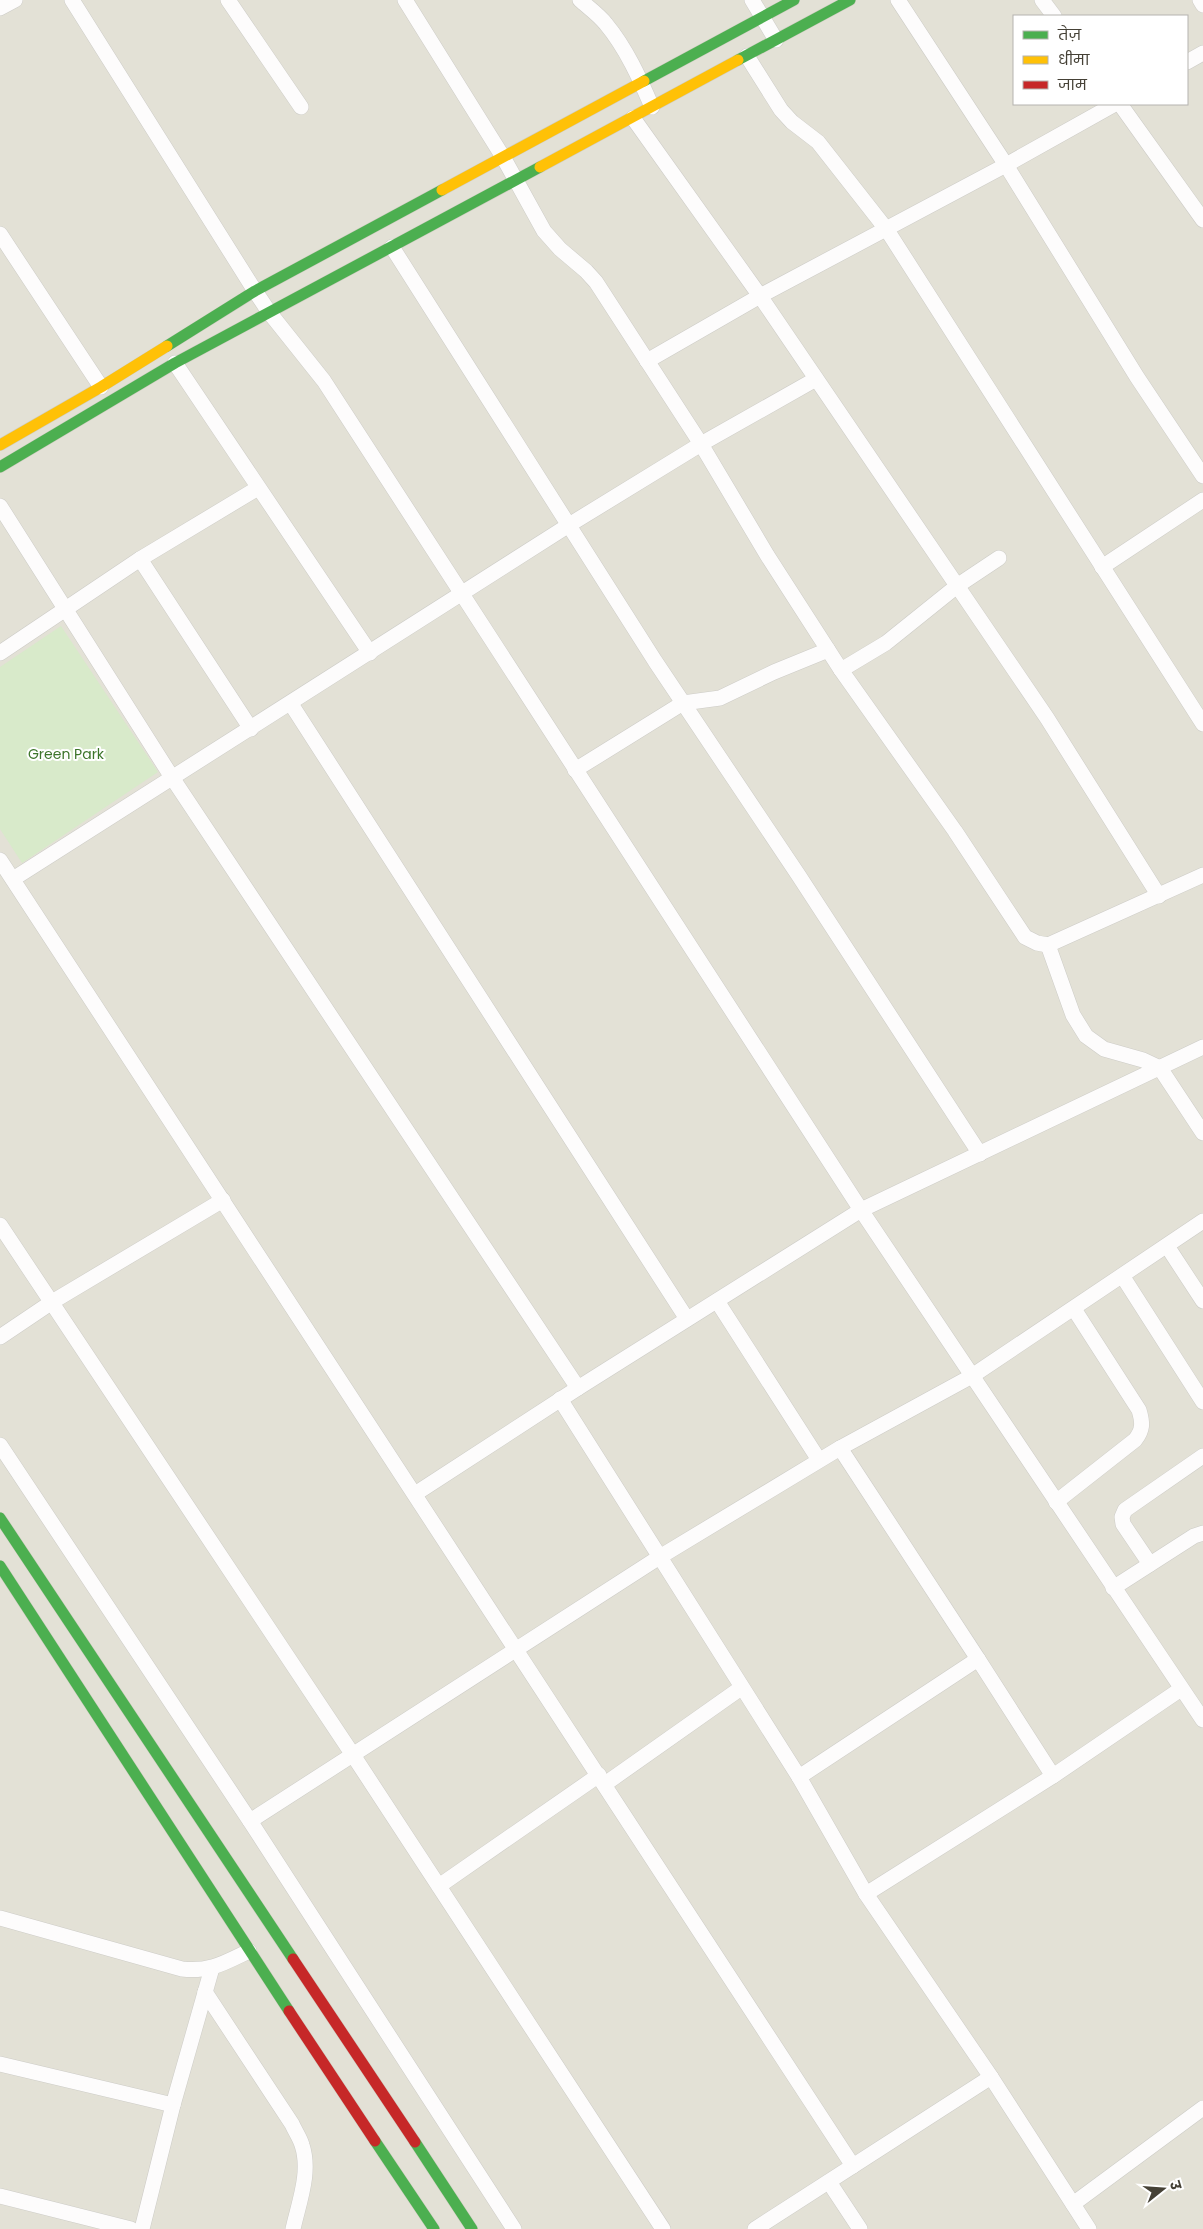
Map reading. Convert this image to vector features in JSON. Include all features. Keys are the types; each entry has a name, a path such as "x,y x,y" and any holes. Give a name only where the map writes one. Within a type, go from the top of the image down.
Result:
{"main road":[{"path":"0,445 100,387 255,291 794,0"},
{"path":"0,467 175,363 850,0"},
{"path":"0,1518 472,2229"},
{"path":"0,1566 249,1951 434,2229"}],"street":[{"path":"0,8 15,0"},
{"path":"72,0 255,291 269,312 324,381 861,1210 1203,1720"},
{"path":"228,0 301,107"},
{"path":"404,0 503,157 551,241 596,282 701,444 767,555 841,670 955,831 1025,937 1037,943 1048,945 1203,875"},
{"path":"580,0 614,34 641,82 652,107"},
{"path":"752,0 776,40"},
{"path":"898,0 1006,165 1136,377 1203,476"},
{"path":"1042,0 1053,15"},
{"path":"1200,0 1203,5"},
{"path":"1188,61 1203,53"},
{"path":"746,56 781,110 792,122 818,142 887,230 1203,724"},
{"path":"647,361 760,296 887,230 1113,105"},
{"path":"1121,105 1203,220"},
{"path":"633,118 760,296 958,586 1047,718 1159,896"},
{"path":"0,234 100,387"},
{"path":"392,247 683,703 805,884 980,1154"},
{"path":"175,363 370,653"},
{"path":"13,880 569,525 701,444 816,378"},
{"path":"0,653 140,560 258,488"},
{"path":"1102,567 1203,500"},
{"path":"0,506 173,779 578,1388"},
{"path":"841,670 886,643 958,586 999,558"},
{"path":"140,560 251,728"},
{"path":"576,770 683,703 720,698 774,672 828,650"},
{"path":"291,704 687,1319"},
{"path":"0,860 853,2166"},
{"path":"1048,945 1073,1015 1086,1036 1104,1049 1143,1060 1160,1068 1203,1133"},
{"path":"415,1494 578,1388 861,1210 1203,1047"},
{"path":"0,1337 52,1302 223,1200"},
{"path":"250,1821 658,1558 819,1460 972,1376 1203,1221"},
{"path":"0,1225 353,1754 663,2229"},
{"path":"1167,1246 1203,1301"},
{"path":"1122,1277 1203,1402"},
{"path":"717,1300 819,1460"},
{"path":"1056,1502 1135,1440 1142,1431 1139,1410 1074,1309"},
{"path":"560,1400 658,1558 799,1777 866,1894 991,2077 1089,2229"},
{"path":"0,1445 250,1821 514,2229"},
{"path":"840,1448 1053,1776"},
{"path":"1150,1564 1123,1524 1122,1517 1125,1510 1203,1456"},
{"path":"1113,1588 1194,1536 1203,1533"},
{"path":"799,1777 978,1659"},
{"path":"439,1886 741,1688"},
{"path":"866,1894 1053,1776 1182,1689"},
{"path":"0,1918 182,1969 212,1968 249,1951"},
{"path":"142,2229 173,2105 212,1968"},
{"path":"205,1992 292,2124 302,2145 305,2162 304,2181 293,2229"},
{"path":"0,2064 173,2105"},
{"path":"755,2229 991,2077"},
{"path":"1073,2204 1203,2108"},
{"path":"829,2182 860,2229"},
{"path":"0,2196 131,2229"}],"shaded area":[{"path":"0,0 1203,0 1203,2229 0,2229"}],"green space":[{"name":"Green Park","path":"61,626 158,772 22,863 0,829 0,667"}],"traffic: fast":[{"path":"644,81 794,0"},
{"path":"738,60 850,0"},
{"path":"0,467 175,363 540,167"},
{"path":"167,346 255,291 442,190"},
{"path":"0,1518 293,1959"},
{"path":"0,1566 289,2011"},
{"path":"375,2141 434,2229"},
{"path":"415,2142 472,2229"}],"traffic: slow":[{"path":"540,167 738,60"},
{"path":"442,190 644,81"},
{"path":"0,445 101,387 167,346"}],"traffic: jam":[{"path":"293,1959 415,2142"},
{"path":"289,2011 375,2141"}]}
